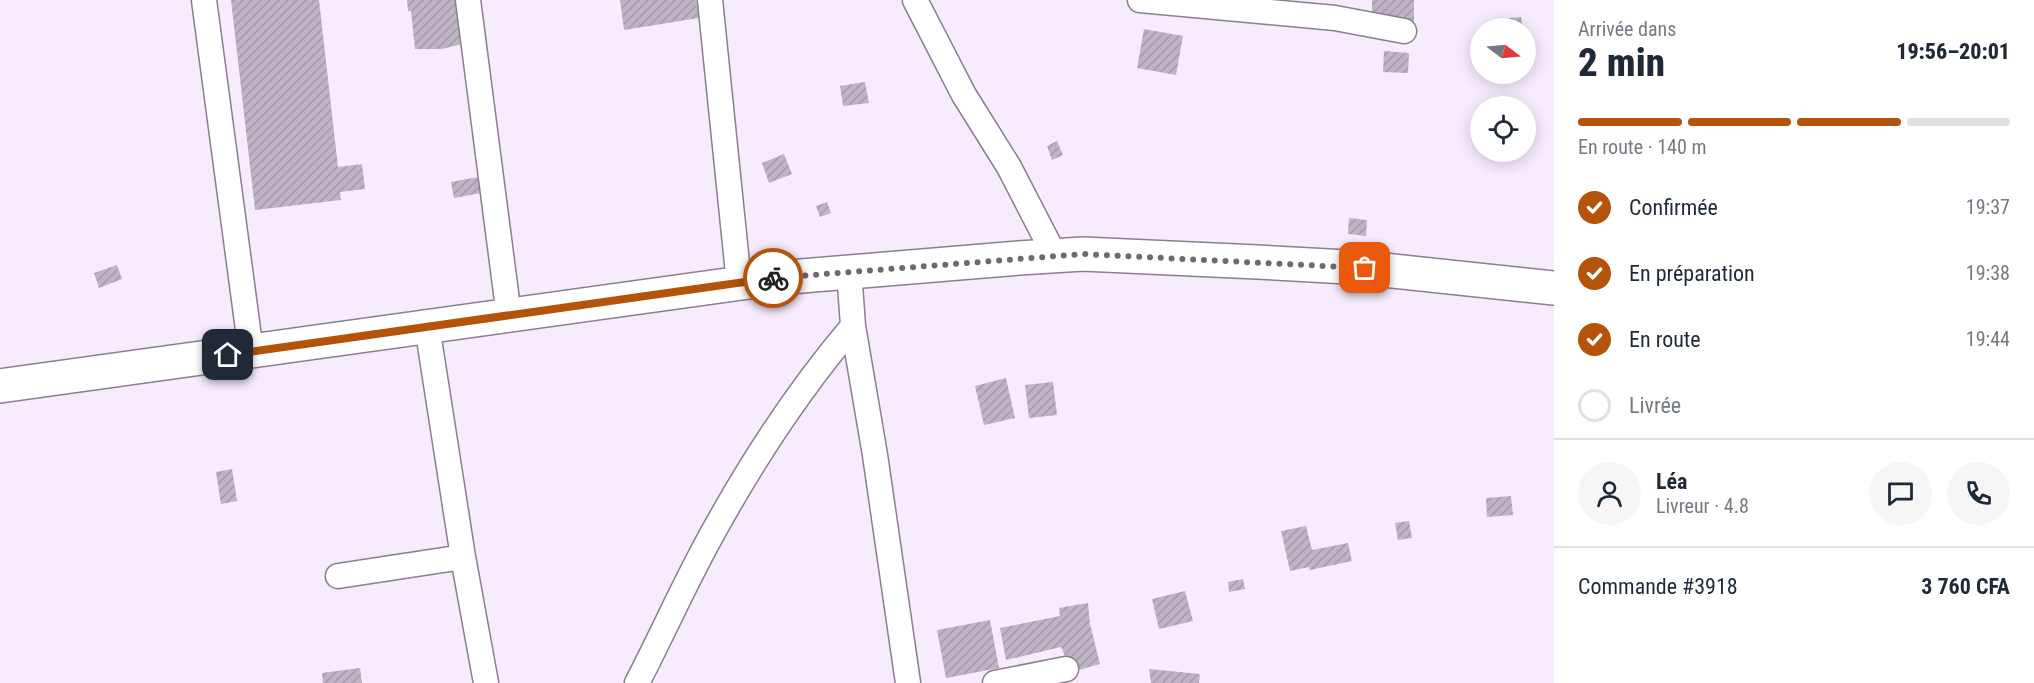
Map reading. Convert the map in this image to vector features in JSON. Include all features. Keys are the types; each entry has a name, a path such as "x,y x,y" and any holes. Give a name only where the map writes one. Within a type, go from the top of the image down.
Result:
{"highway":[{"path":"0,386 739,283 849,271 1083,254 1365,268 1554,288"}],"street":[{"path":"204,0 251,352"},
{"path":"468,0 509,316"},
{"path":"710,0 739,283"},
{"path":"915,0 964,95 1009,167 1055,256"},
{"path":"1140,0 1335,18 1404,31"},
{"path":"849,271 853,326 875,455 908,683"},
{"path":"427,326 463,557 486,683"},
{"path":"637,683 716,526 774,433 826,357 853,326"},
{"path":"338,576 463,557"},
{"path":"995,683 1066,669"}],"building":[{"path":"231,0 319,0 338,167 362,164 365,189 340,192 341,200 255,210"},
{"path":"407,0 461,0 466,43 442,49 415,49 411,11 408,11"},
{"path":"620,0 696,0 699,18 624,30"},
{"path":"1372,0 1414,0 1414,23 1372,22"},
{"path":"1144,29 1183,36 1176,75 1137,68"},
{"path":"1384,51 1409,53 1408,73 1383,72"},
{"path":"865,82 869,103 843,106 840,86"},
{"path":"1057,141 1063,155 1052,160 1047,146"},
{"path":"784,154 792,174 769,183 762,163"},
{"path":"484,176 487,192 454,198 451,182"},
{"path":"827,202 831,213 820,217 816,206"},
{"path":"1349,218 1367,220 1366,236 1348,234"},
{"path":"117,265 122,279 99,288 94,273"},
{"path":"1006,378 1015,418 984,425 975,386"},
{"path":"1053,382 1057,415 1029,418 1025,385"},
{"path":"232,469 237,501 221,504 216,472"},
{"path":"1511,496 1513,515 1487,517 1486,498"},
{"path":"1409,521 1412,538 1398,540 1395,523"},
{"path":"1306,526 1312,550 1348,543 1352,561 1310,570 1309,567 1290,571 1281,531"},
{"path":"1243,579 1245,589 1229,592 1228,582"},
{"path":"1185,591 1193,621 1159,629 1152,599"},
{"path":"1088,603 1090,624 1100,664 1072,672 1061,647 1006,660 1000,628 1060,616 1059,608"},
{"path":"990,620 999,668 946,678 937,630"},
{"path":"360,668 362,683 323,683 322,673"},
{"path":"1149,669 1200,674 1199,683 1151,683"}],"way so far":[{"path":"773,278 1083,254 1365,268"}],"route":[{"path":"228,355 773,278"}]}
